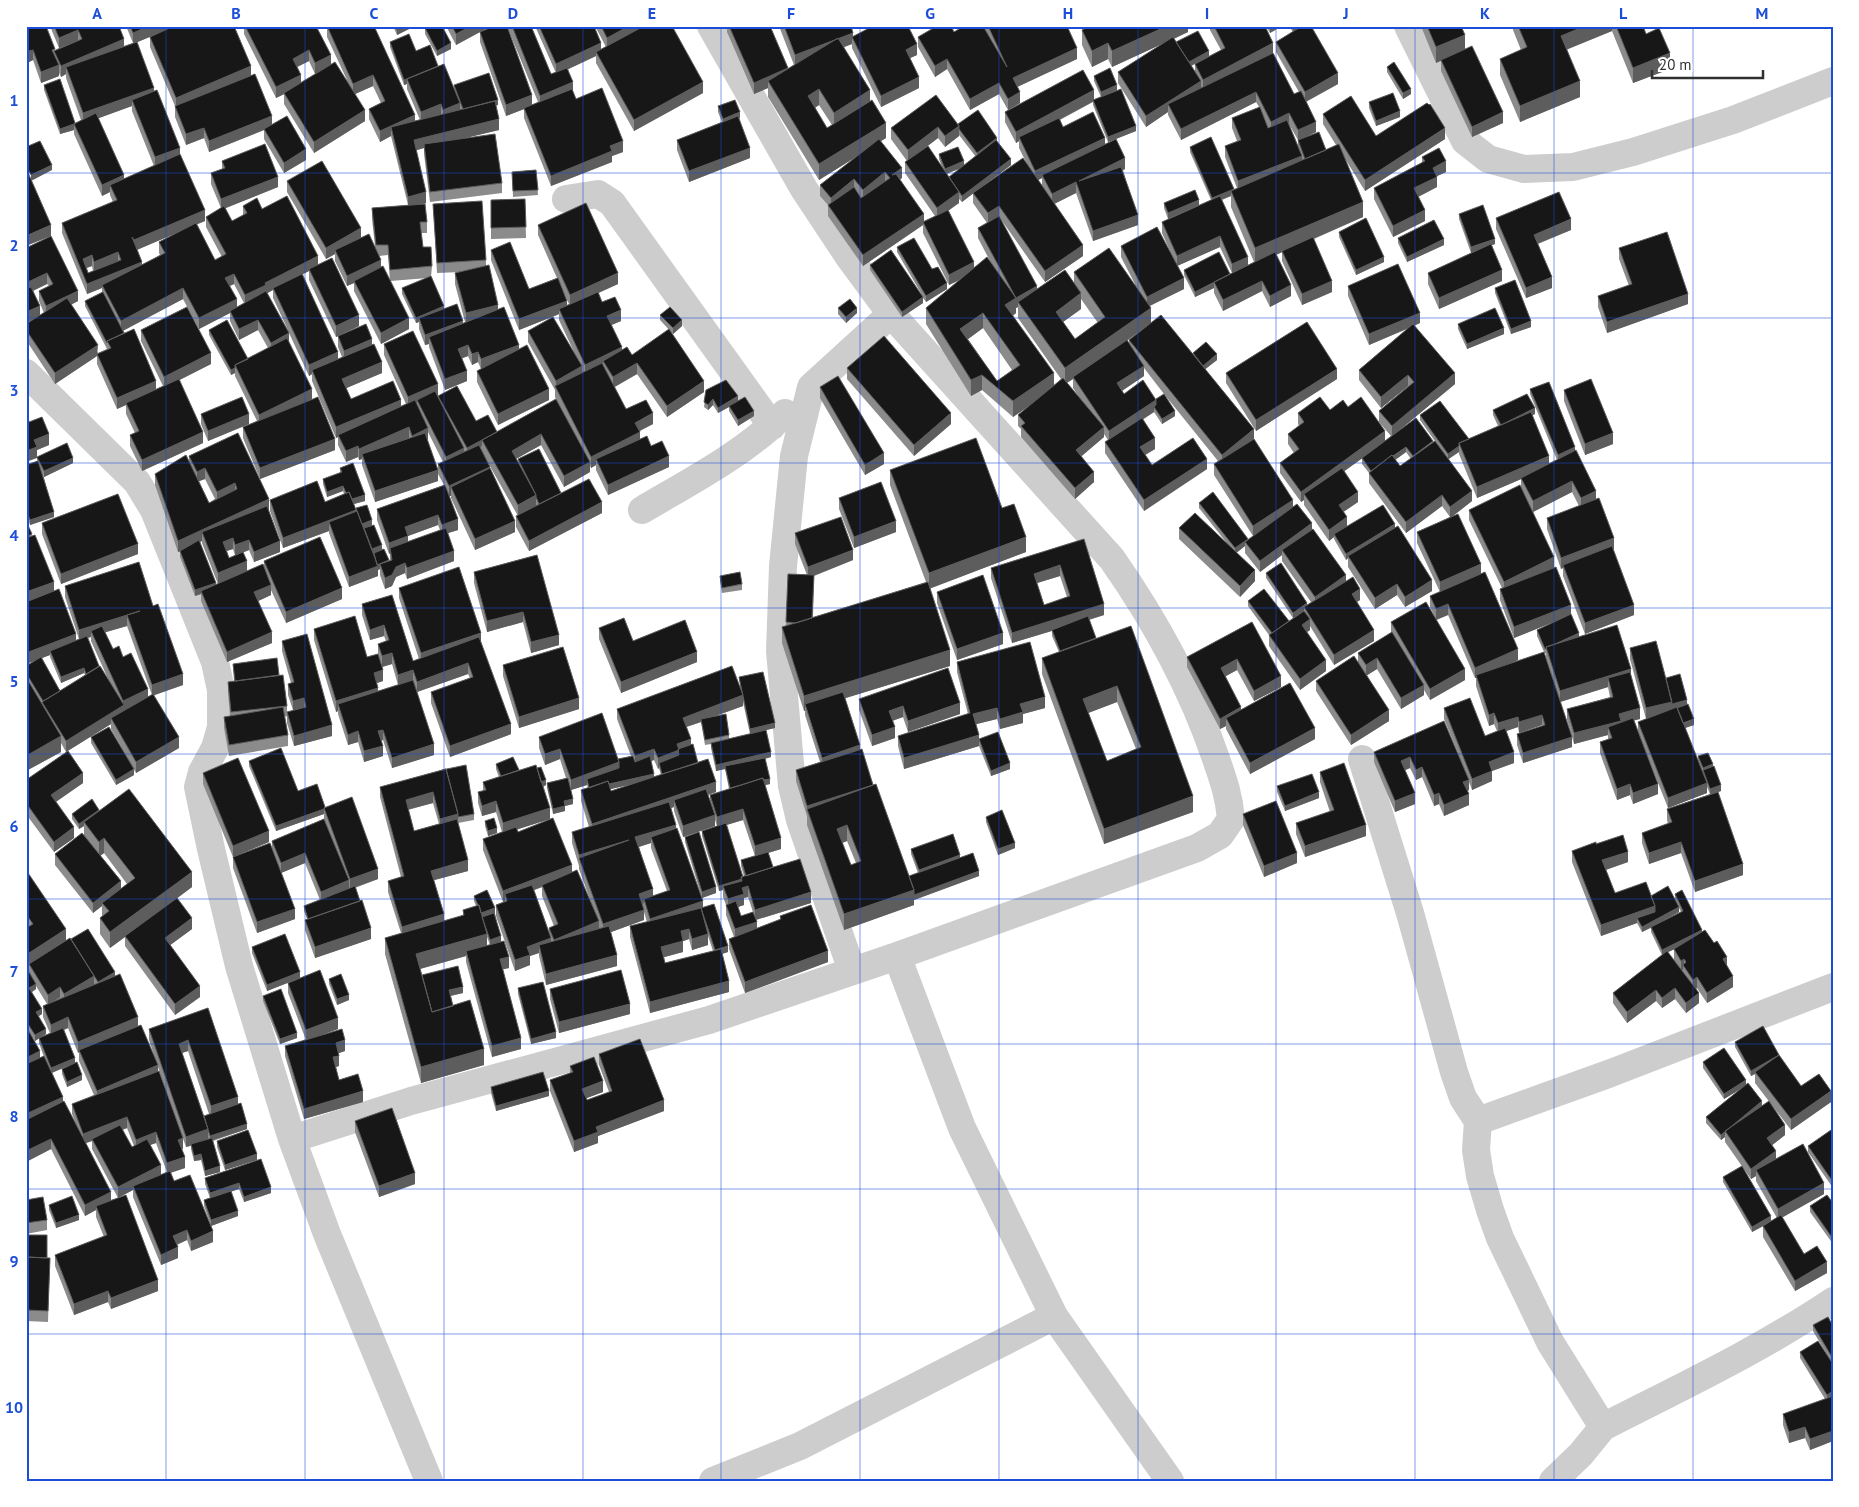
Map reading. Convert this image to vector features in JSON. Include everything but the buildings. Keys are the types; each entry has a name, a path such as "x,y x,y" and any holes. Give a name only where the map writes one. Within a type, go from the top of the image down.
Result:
{"street":[{"path":"292,1139 411,1101 709,1020 897,956 1197,848 1220,835 1231,819 1229,797 1207,731 1159,634 1123,575 1108,553 891,314 849,257 804,190 711,26"},
{"path":"1408,26 1465,141 1488,159 1524,169 1574,166 1633,152 1733,120 1833,81"},
{"path":"566,199 598,194 612,203 772,426"},
{"path":"642,510 741,450 772,426 811,387 891,314"},
{"path":"26,373 137,482 154,510 215,662 221,690 221,727 215,748 202,772 198,787 211,849 240,966 292,1139 327,1234 429,1481"},
{"path":"811,387 794,456 784,566 780,651 792,786 800,820 852,970"},
{"path":"1362,759 1407,905 1454,1072 1464,1098 1478,1121 1476,1150 1480,1176 1500,1238 1550,1342 1603,1427"},
{"path":"897,956 962,1128 1054,1316 1170,1481"},
{"path":"1478,1121 1611,1073 1833,987"},
{"path":"1552,1481 1581,1454 1603,1427 1776,1337 1833,1301"},
{"path":"713,1481 800,1446 1054,1316"}]}
